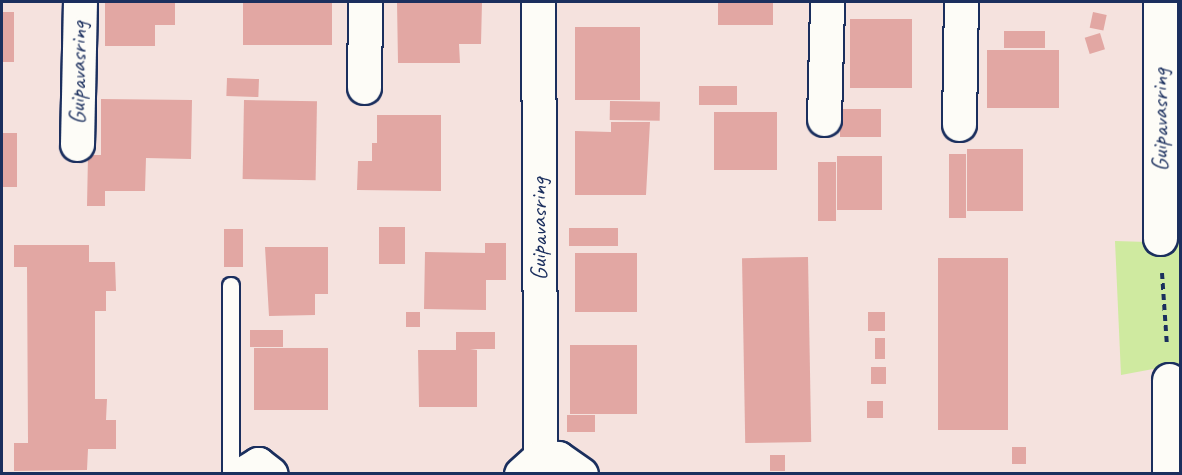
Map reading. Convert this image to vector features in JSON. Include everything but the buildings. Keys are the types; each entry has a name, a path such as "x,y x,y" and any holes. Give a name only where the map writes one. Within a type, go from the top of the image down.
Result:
{"street":[{"name":"Guipavasring","path":"77,144 80,2"},
{"path":"364,87 365,2"},
{"name":"Guipavasring","path":"531,465 538,2"},
{"path":"824,119 827,2"},
{"path":"959,124 961,2"},
{"name":"Guipavasring","path":"1160,2 1160,238"},
{"path":"1169,380 1169,474"},
{"path":"531,465 558,458 580,474"},
{"path":"242,474 258,464 271,474"}],"lane":[{"path":"231,286 231,474"}],"path":[{"path":"1160,238 1169,380"}],"green space":[{"path":"1115,241 1180,243 1180,364 1121,375"}]}
